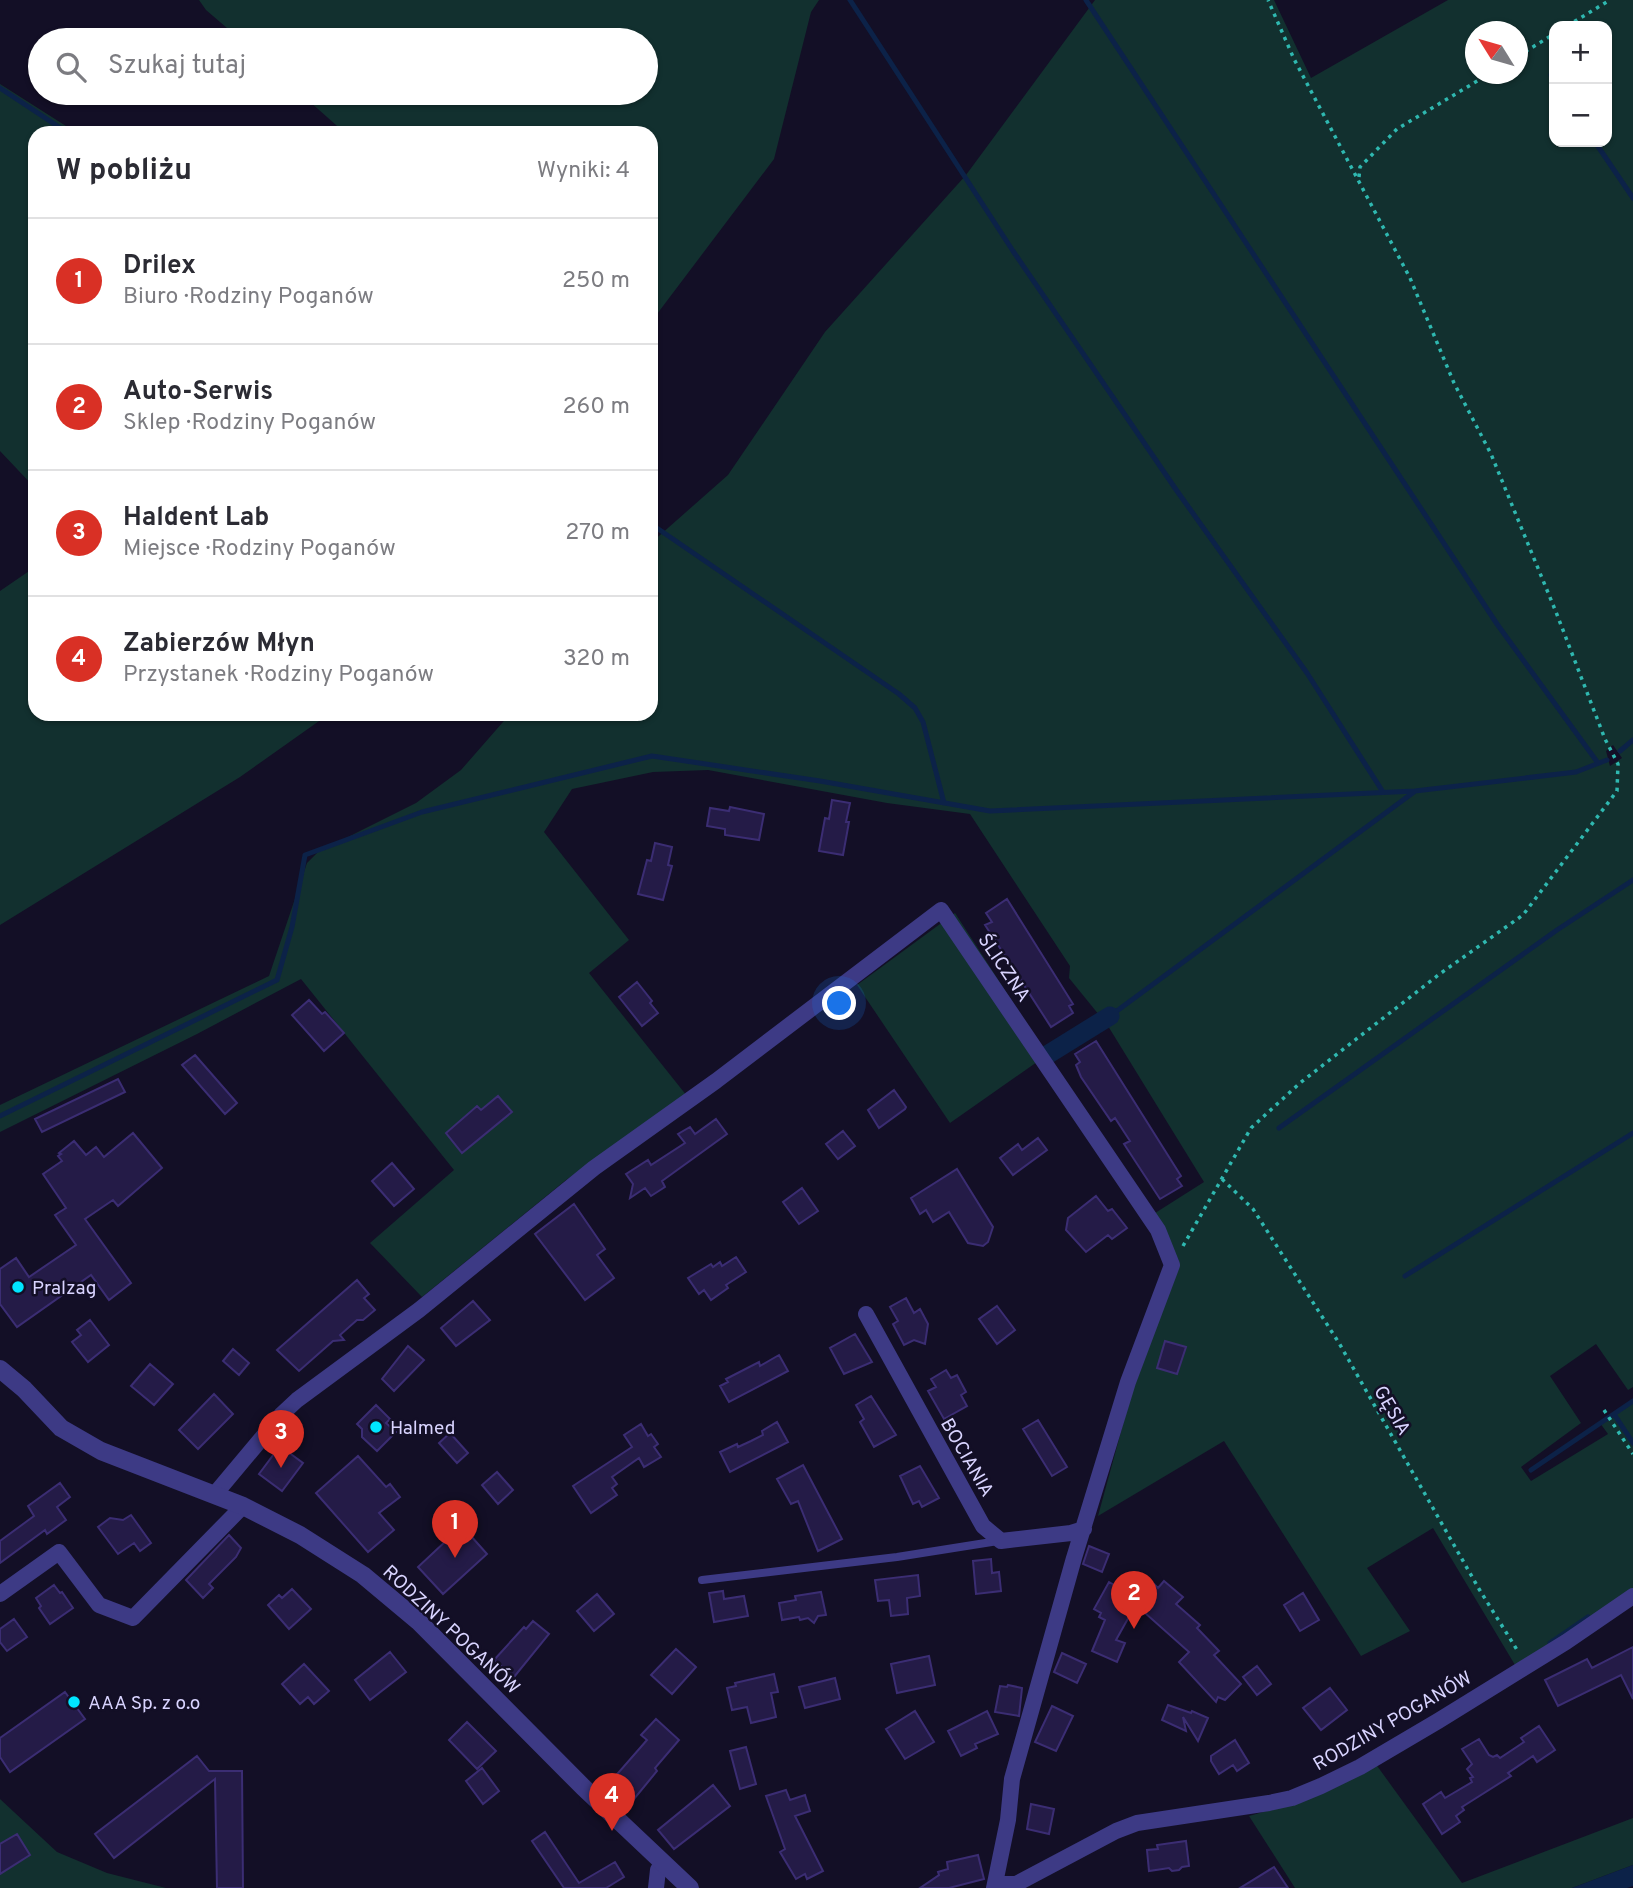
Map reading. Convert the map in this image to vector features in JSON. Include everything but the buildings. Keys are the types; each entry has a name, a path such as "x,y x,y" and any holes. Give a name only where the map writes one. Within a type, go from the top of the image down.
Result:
{"street":[{"name":"ŚLICZNA","path":"215,1494 282,1414 297,1401 419,1310 549,1202 716,1081 941,910 1158,1230 1171,1260"},
{"name":"RODZINY POGANÓW","path":"1171,1260 1128,1382 1013,1779 995,1886 1016,1884 1115,1831 1137,1823 1269,1803 1321,1787 1373,1760 1527,1666 1633,1596"},
{"name":"BOCIANIA","path":"866,1314 983,1526 1001,1541"},
{"name":"RODZINY POGANÓW","path":"0,1369 24,1389 61,1428 102,1451 243,1506 324,1549 391,1596 583,1787 690,1888"},
{"path":"0,1594 59,1552 99,1605 133,1618 243,1506"},
{"path":"1001,1541 1084,1529"},
{"path":"656,1888 658,1870 663,1862"}],"lane":[{"path":"702,1580 897,1557 1001,1541"}],"path":[{"path":"1171,1260 1251,1128 1300,1083 1441,973 1523,915 1617,791 1618,764 1605,739 1491,454 1454,383 1410,278 1294,59 1268,0"},
{"path":"1575,21 1610,0"},
{"path":"1528,49 1549,37"},
{"path":"1359,179 1360,167 1397,129 1472,84"},
{"name":"GĘSIA","path":"1222,1179 1253,1209 1339,1343 1479,1589 1527,1666"},
{"path":"1604,1410 1633,1454"}],"green space":[{"path":"199,0 819,0 811,12 774,159 658,313 658,126 337,126 314,105 658,105 658,28 227,28 206,10"},
{"path":"1095,0 1274,0 1311,78 1448,0 1633,0 1633,1387 1628,1390 1596,1344 1550,1376 1581,1423 1521,1467 1531,1481 1608,1434 1600,1423 1633,1401 1633,1591 1515,1665 1433,1528 1367,1568 1410,1631 1361,1656 1224,1441 1098,1516 1134,1384 1179,1261 1152,1215 1204,1182 1108,1026 1069,978 1070,966 970,814 887,803 708,770 653,772 572,789 544,832 629,940 589,973 687,1096 566,1180 422,1297 370,1243 454,1170 301,979 0,1132 0,1105 269,976 307,863 318,852 416,803 461,770 504,721 658,721 658,537 728,475 825,332 966,175","holes":["1613,745 1622,758 1610,766 1606,751"]},
{"path":"0,84 28,102 28,105 33,105 66,126 28,126 28,481 0,451"},
{"path":"28,572 28,721 319,721 240,777 0,925 0,591"},
{"path":"955,913 1047,1055 950,1123 857,985"},
{"path":"1375,1763 1462,1883 1633,1818 1633,1865 1572,1888 1295,1888 1249,1816 1302,1801"},
{"path":"0,1799 57,1852 107,1873 166,1888 0,1888"}],"water":[{"path":"1633,1865 1633,1886 1572,1888"}],"waterway":[{"path":"850,0 1013,251 1177,491 1307,673 1383,792"},
{"path":"1086,0 1497,624 1598,763"},
{"path":"0,88 57,126"},
{"path":"1598,147 1633,198"},
{"path":"658,529 899,694 915,708 923,722 944,803"},
{"path":"1620,751 1633,740"},
{"path":"0,1116 277,980 292,927 305,855 422,812 652,756 820,781 990,811 1415,791 1576,772 1607,760"},
{"path":"1110,1016 1414,792"},
{"path":"1279,1128 1557,930 1633,880"},
{"path":"1047,1055 1110,1016"},
{"path":"1405,1276 1633,1133"},
{"path":"1531,1470 1633,1401"},
{"path":"1614,1414 1633,1443"},
{"path":"1550,1643 1588,1617"}],"place":[{"name":"Pralzag","path":"18,1287"},
{"name":"Halmed","path":"376,1427"},
{"name":"Haldent Lab","path":"281,1468"},
{"name":"Drilex","path":"455,1558"},
{"name":"Auto-Serwis","path":"1134,1629"},
{"name":"AAA Sp. z o.o","path":"74,1702"},
{"name":"Zabierzów Młyn","path":"612,1831"}]}
